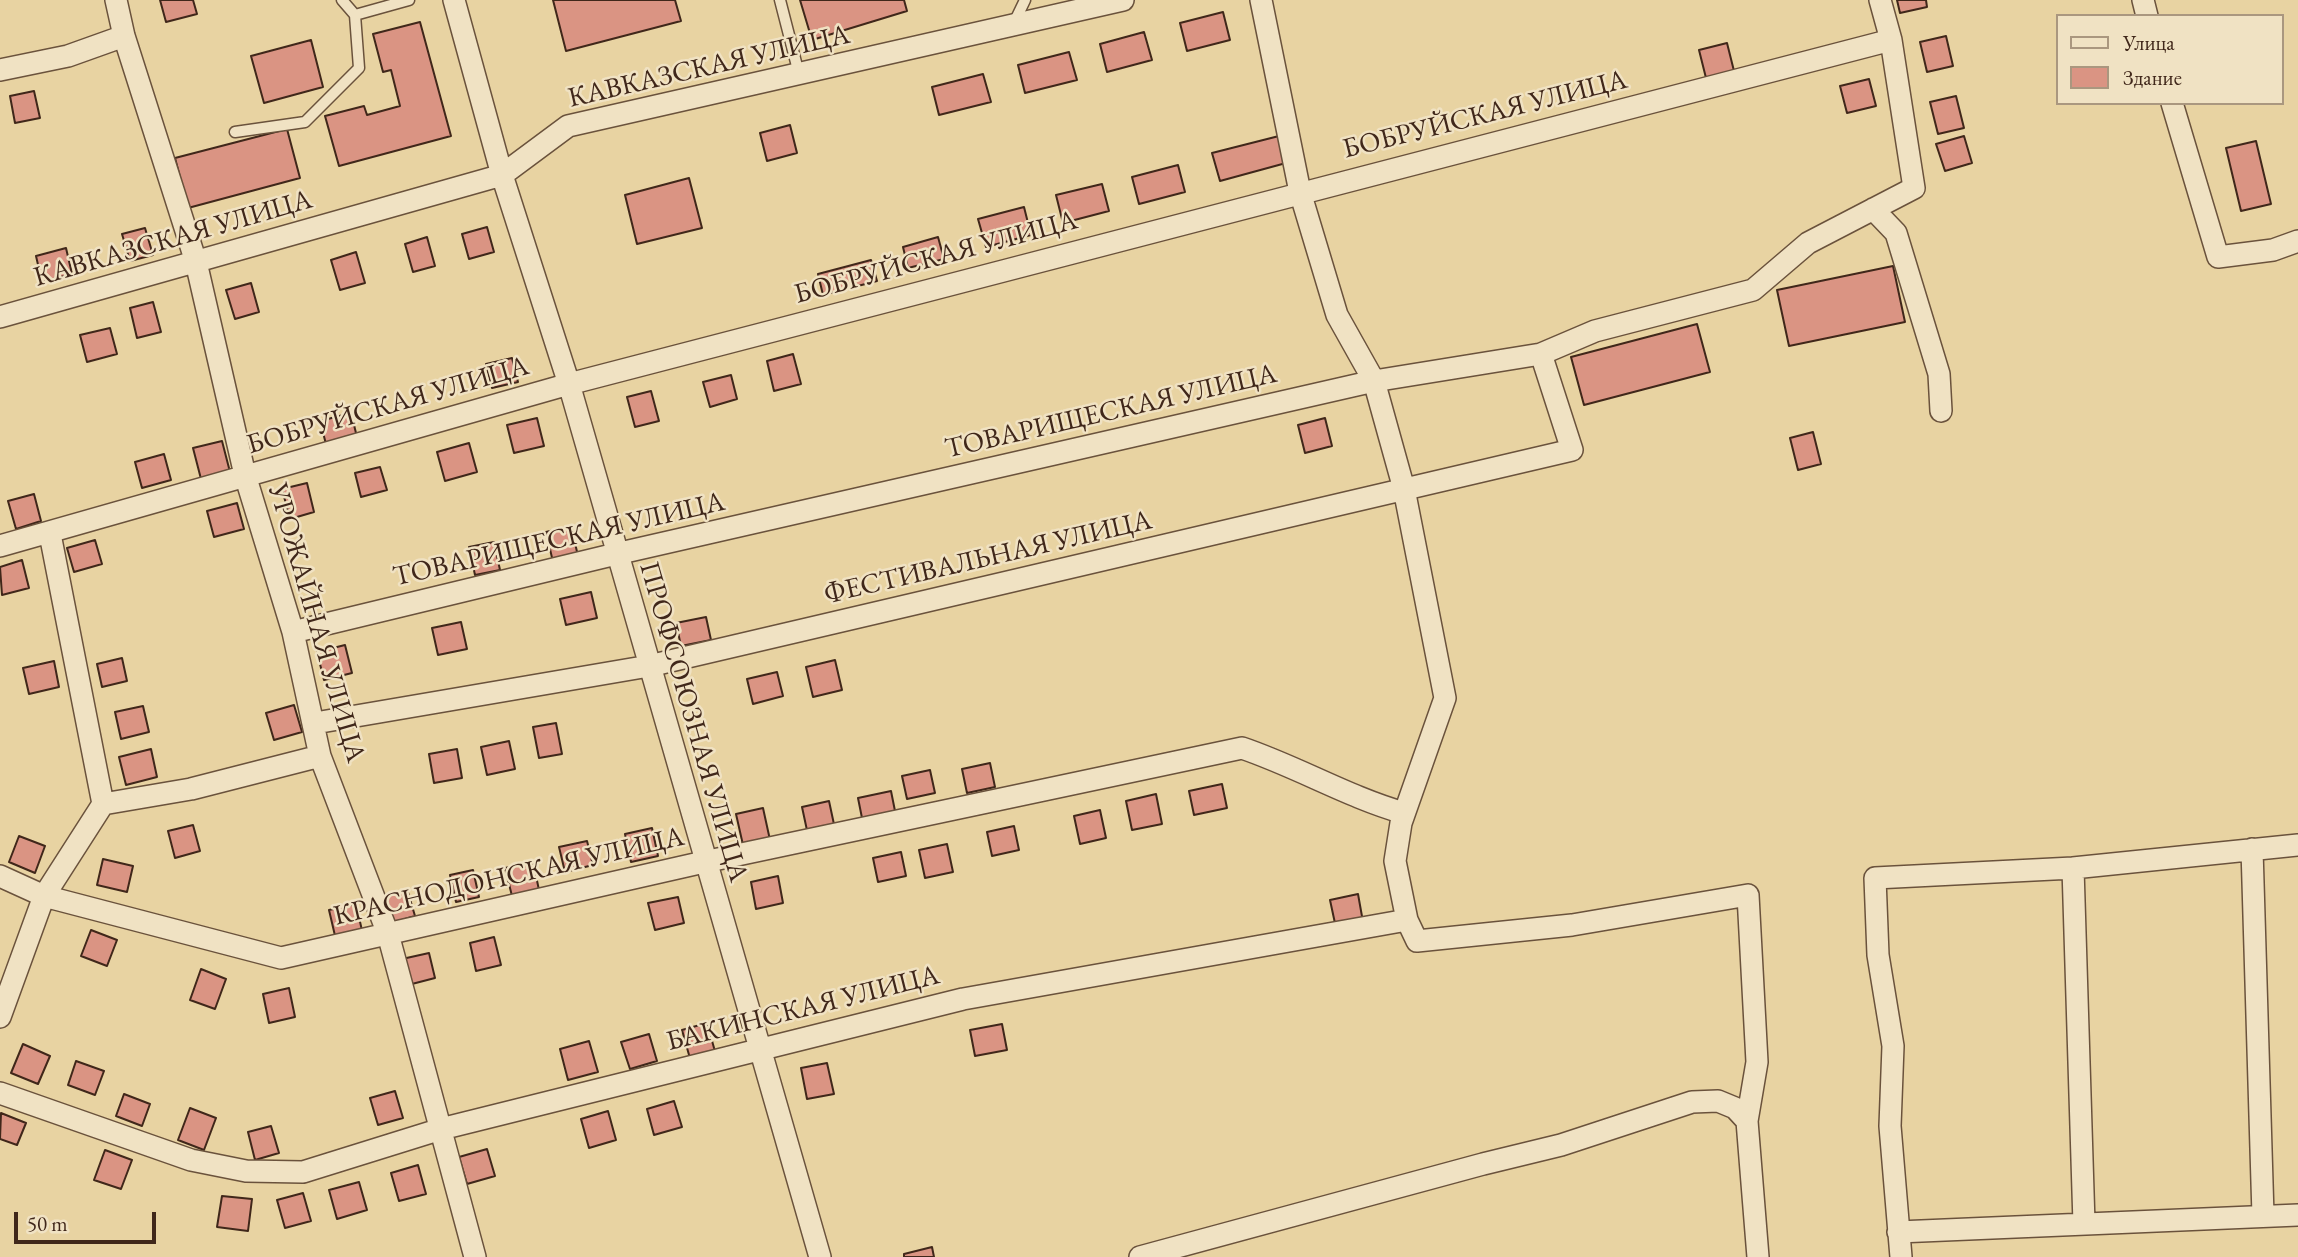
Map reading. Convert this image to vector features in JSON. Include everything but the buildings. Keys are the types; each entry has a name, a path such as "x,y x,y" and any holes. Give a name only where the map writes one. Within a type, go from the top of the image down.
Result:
{"street":[{"name":"УРОЖАЙНАЯ УЛИЦА","path":"116,0 124,36 196,262 245,475 293,632 320,755 388,934 475,1257"},
{"name":"ПРОФСОЮЗНАЯ УЛИЦА","path":"454,0 502,175 569,384 704,862 820,1257"},
{"name":"КАВКАЗСКАЯ УЛИЦА","path":"0,317 502,175 568,126 1123,0"},
{"path":"1261,0 1300,192 1337,316 1374,381 1404,489 1445,698 1404,813 1395,861 1406,920 1417,941 1572,925 1748,895 1757,1062 1747,1121 1758,1257"},
{"path":"1880,0 1891,40"},
{"path":"0,70 68,56 124,36"},
{"name":"БОБРУЙСКАЯ УЛИЦА","path":"0,546 50,534 245,475 569,384 1891,40"},
{"name":"ТОВАРИЩЕСКАЯ УЛИЦА","path":"293,632 616,554 1374,381 1541,354 1595,331 1753,290 1808,243 1914,188 1891,40"},
{"path":"2173,105 2218,257 2273,250 2298,240"},
{"path":"1873,209 1896,233 1939,374 1941,411"},
{"name":"ФЕСТИВАЛЬНАЯ УЛИЦА","path":"314,723 649,666 1572,450 1541,354"},
{"path":"0,1017 44,896 103,804 50,534"},
{"name":"КРАСНОДОНСКАЯ УЛИЦА","path":"0,877 44,896 281,958 704,862 1242,748 1291,765 1381,806 1404,813"},
{"path":"103,804 191,789 320,755"},
{"path":"1901,1257 1890,1126 1893,1046 1878,955 1875,878 2073,868 2298,845"},
{"path":"2252,849 2263,1216"},
{"path":"2073,868 2084,1224"},
{"name":"БАКИНСКАЯ УЛИЦА","path":"0,1093 191,1160 246,1171 303,1172 441,1129 963,999 1406,920"},
{"path":"1140,1257 1562,1145 1692,1102 1718,1101 1735,1108 1747,1121"},
{"path":"1899,1232 2298,1215"}],"lane":[{"path":"235,132 305,122 359,68 355,15 342,0"},
{"path":"355,15 409,0"},
{"path":"780,0 799,74"},
{"path":"1013,25 1025,0"}]}
